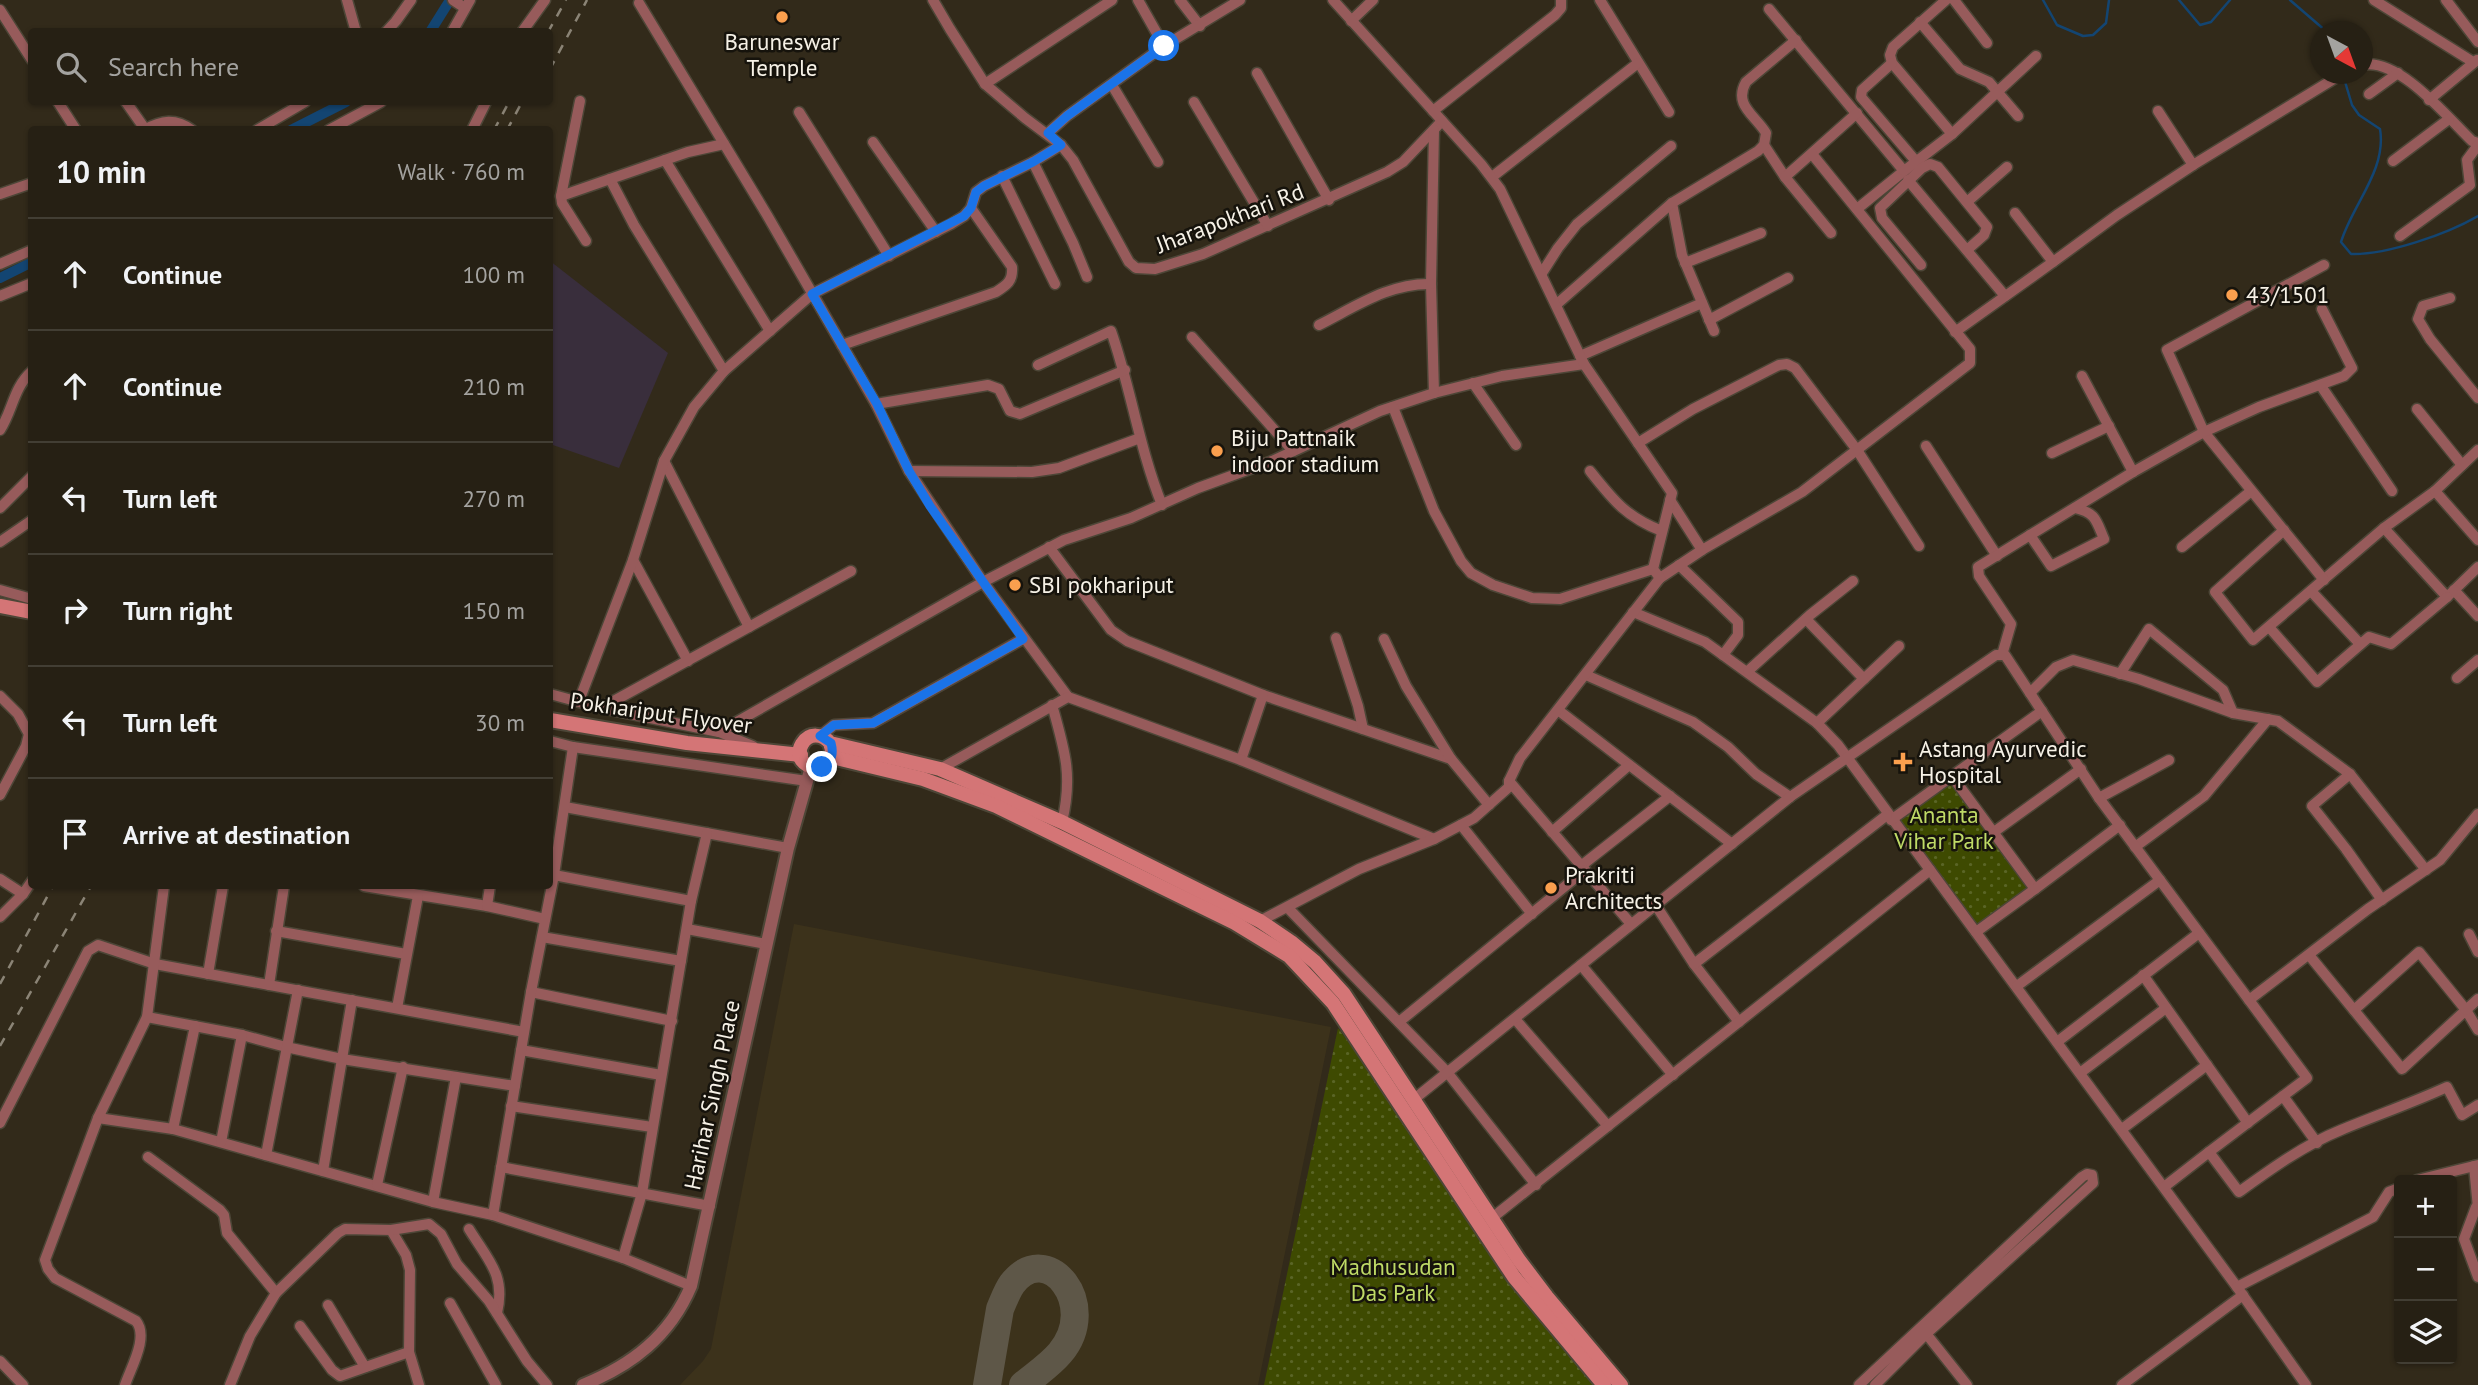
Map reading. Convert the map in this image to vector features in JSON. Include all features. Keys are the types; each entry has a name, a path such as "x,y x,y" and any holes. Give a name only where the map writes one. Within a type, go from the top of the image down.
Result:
{"main road":[{"path":"0,606 28,611"},
{"name":"Pokhariput Flyover","path":"553,721 687,743 801,755"},
{"path":"827,745 822,767 809,774 800,749 806,739 827,745 996,806 1235,923 1289,956 1333,1003 1514,1277 1604,1385"},
{"path":"827,745 940,769 1062,822 1260,921 1292,942 1315,962 1344,994 1492,1219 1547,1297 1621,1385"}],"street":[{"path":"347,0 355,28"},
{"path":"390,28 411,0"},
{"path":"525,28 545,0"},
{"name":"Jharapokhari Rd","path":"933,0 985,83 1025,118 1048,133 1073,160 1129,262 1136,268 1155,269 1203,254 1329,200 1402,162 1442,121"},
{"path":"985,83 1101,3 1112,0"},
{"path":"1138,0 1164,46"},
{"path":"1180,0 1199,26"},
{"path":"1333,0 1492,177 1542,273 1582,360 1670,489 1670,500 1653,569"},
{"path":"1351,21 1373,0"},
{"path":"1433,111 1555,15 1561,8 1561,0"},
{"path":"1600,0 1669,112"},
{"path":"1946,0 1893,47 1889,55 1952,134"},
{"path":"1954,0 1987,43"},
{"path":"2374,0 2476,61 2429,100"},
{"path":"2446,0 2478,42"},
{"path":"1048,133 1067,116 1164,46 1233,2"},
{"path":"453,28 462,3"},
{"path":"639,3 877,404 909,471 983,583 1068,697 1241,760 1434,839"},
{"path":"1769,9 2006,296"},
{"path":"0,10 28,54"},
{"path":"1920,22 1960,69 1989,82 2018,116"},
{"path":"1557,304 1672,203 1764,145 1766,133 1745,107 1741,98 1742,91 1746,82 1796,40"},
{"path":"1857,209 1919,165 2036,56"},
{"path":"1892,62 1862,90 1861,97 1919,165"},
{"path":"1492,177 1639,63"},
{"path":"2373,64 2398,73 2478,144 2467,160 2470,185 2400,236"},
{"path":"1257,73 1329,200"},
{"path":"2369,94 2398,73"},
{"path":"1955,332 2117,215 2323,84"},
{"path":"1112,85 1158,162"},
{"path":"580,101 561,196 562,203 586,241"},
{"path":"1194,102 1268,226"},
{"path":"60,105 73,126"},
{"path":"128,105 142,126"},
{"path":"264,126 300,105"},
{"path":"336,126 375,105"},
{"path":"474,126 484,105"},
{"path":"799,111 889,256"},
{"path":"2158,111 2193,165"},
{"path":"1785,177 1857,113"},
{"path":"2393,161 2449,119"},
{"path":"150,126 170,120 186,126"},
{"path":"1434,130 1431,284 1434,393"},
{"path":"873,142 936,232"},
{"path":"561,196 665,160 724,144"},
{"path":"579,701 633,560 664,461 694,407 724,371 812,294 964,216 971,208 976,192 1061,145"},
{"path":"1764,145 1785,177 1832,233"},
{"path":"1542,273 1577,224 1671,146"},
{"path":"1260,921 1359,869 1434,839 1474,818 1509,788 1509,781 1520,758 1660,578 1702,550 1802,492 1970,363 1970,349 1812,154"},
{"path":"665,160 770,331"},
{"path":"1033,162 1087,277"},
{"path":"1919,165 1935,165 1987,227 1984,235 1967,250"},
{"path":"1967,202 2007,167"},
{"path":"1002,176 1055,284"},
{"path":"1906,176 1883,204 1880,212 1921,265"},
{"path":"610,179 641,236 724,371"},
{"path":"0,194 28,184"},
{"path":"1672,203 1685,263 1714,331"},
{"path":"842,345 996,292 1008,285 1012,267 971,208"},
{"path":"2015,214 2053,262"},
{"path":"1685,263 1761,233"},
{"path":"0,264 28,252"},
{"path":"2324,265 2167,350 2204,432 2324,580"},
{"path":"1709,320 1788,278"},
{"path":"1318,326 1394,288 1431,284"},
{"path":"0,296 28,288"},
{"path":"2450,298 2423,306 2418,319 2478,398"},
{"path":"719,732 1064,540 1131,518 1393,407 1473,383 1582,360 1702,303"},
{"path":"2002,655 2011,624 1979,576 1978,567 2204,432 2259,407 2344,376 2352,368 2322,309"},
{"path":"1038,365 1111,331 1125,370 1140,438 1162,505"},
{"path":"1192,337 1293,451"},
{"path":"1638,443 1693,410 1779,365 1787,364 1795,368 1857,450 1919,546"},
{"path":"877,404 988,385 995,387 1002,394 1010,411 1020,414 1125,370"},
{"path":"0,430 8,417 12,398 28,374"},
{"path":"2082,376 2133,472"},
{"path":"1473,383 1516,445"},
{"path":"2320,386 2392,491"},
{"path":"0,398 12,398"},
{"path":"1393,407 1434,511 1461,561 1471,573 1493,585 1532,598 1560,600 1653,569"},
{"path":"2417,408 2462,465"},
{"path":"2052,453 2109,426"},
{"path":"909,471 1032,472 1059,468 1140,438"},
{"path":"1926,446 1997,556"},
{"path":"2284,530 2215,592 2253,640 2384,527 2435,491 2478,450"},
{"path":"664,461 749,627"},
{"path":"1590,471 1614,502 1629,515 1662,531"},
{"path":"0,508 28,481"},
{"path":"2435,491 2478,540"},
{"path":"2182,547 2250,492"},
{"path":"1670,500 1702,550"},
{"path":"2030,536 2051,566 2104,539 2092,515 2088,511 2075,508"},
{"path":"0,542 28,523"},
{"path":"2384,527 2450,593 2478,616"},
{"path":"1049,547 1111,630 1127,641 1263,695 1451,760"},
{"path":"633,560 688,661"},
{"path":"1679,565 1738,622 1738,635 1723,654"},
{"path":"2269,627 2317,682 2369,637 2391,644 2478,567"},
{"path":"1653,569 1660,578"},
{"path":"601,708 850,571"},
{"path":"1748,671 1853,581"},
{"path":"0,590 28,598"},
{"path":"2311,591 2360,644"},
{"path":"1633,612 1705,642 1723,654 1817,723 1849,758 1889,817 2122,1129 2306,1385"},
{"path":"1806,619 1864,679"},
{"path":"2120,674 2149,629 2223,690 2233,713"},
{"path":"1336,638 1363,729"},
{"path":"827,745 834,725 873,723 1023,639"},
{"path":"1384,639 1406,686 1451,760 1489,805"},
{"path":"1817,723 1899,646"},
{"path":"1413,1100 1790,797 1996,655 2005,655 2099,798 2307,1078 2164,1187"},
{"path":"2030,693 2056,667 2073,660 2233,713 2278,721 2350,774 2426,870"},
{"path":"2457,678 2478,660"},
{"path":"1586,676 1693,722 1728,747 1756,774 1790,797"},
{"path":"553,695 601,708 719,732 765,751"},
{"path":"1241,760 1263,695"},
{"path":"0,696 18,714 28,732"},
{"path":"940,769 1068,697"},
{"path":"1052,705 1068,766 1068,796 1062,822"},
{"path":"1558,710 1732,844"},
{"path":"1694,964 1889,817 1952,776 2042,711"},
{"path":"2135,847 2204,796 2268,719"},
{"path":"0,795 28,738"},
{"path":"553,742 573,747 809,774"},
{"path":"553,880 573,747"},
{"path":"2099,798 2169,761"},
{"path":"1552,832 1629,765"},
{"path":"1994,832 2081,769"},
{"name":"Harihar Singh Place","path":"583,1385 636,1357 660,1336 682,1308 691,1286 788,848 809,774"},
{"path":"2350,774 2312,806 2382,900"},
{"path":"1952,776 2035,889"},
{"path":"1509,781 1631,924"},
{"path":"1399,1022 1532,914 1670,796"},
{"path":"565,807 788,848"},
{"path":"2249,1000 2440,860 2478,814"},
{"path":"1461,825 1532,914"},
{"path":"1976,932 2120,825"},
{"path":"623,1258 642,1193 691,901 707,833"},
{"path":"1492,1219 1930,870"},
{"path":"554,875 691,901"},
{"path":"0,879 23,894"},
{"path":"2017,986 2160,880"},
{"path":"0,917 28,887"},
{"path":"125,1385 142,1336 141,1327 136,1321 55,1278 48,1269 46,1260 98,1118 147,1017 164,889"},
{"path":"208,974 222,889"},
{"path":"269,985 283,889"},
{"path":"386,889 545,919"},
{"path":"430,898 432,889"},
{"path":"486,906 489,889"},
{"path":"493,1215 551,889"},
{"path":"397,1008 418,895"},
{"path":"1655,904 1694,964 1739,1022"},
{"path":"1288,908 1447,1072 1536,1185"},
{"path":"687,929 766,944"},
{"path":"276,931 406,954"},
{"path":"2057,1042 2199,933"},
{"path":"2469,934 2478,952"},
{"path":"542,937 681,961"},
{"path":"0,1123 88,951 98,945 155,964 524,1032"},
{"path":"2354,1010 2419,952 2466,1010 2478,1030"},
{"path":"2309,955 2402,1069 2478,999"},
{"path":"1581,965 1673,1075"},
{"path":"2143,975 2248,1123"},
{"path":"266,1155 298,990"},
{"path":"531,992 671,1021"},
{"path":"323,1171 352,1000"},
{"path":"2080,1073 2166,1008"},
{"path":"147,1017 242,1035 342,1059 515,1086"},
{"path":"1515,1019 1608,1126"},
{"path":"173,1129 195,1026"},
{"path":"221,1142 242,1035"},
{"path":"521,1050 661,1075"},
{"path":"2122,1129 2207,1065"},
{"path":"377,1185 403,1068"},
{"path":"433,1202 456,1077"},
{"path":"2209,1152 2239,1192 2282,1162 2339,1131 2409,1105 2447,1087 2462,1115 2478,1105"},
{"path":"2283,1096 2317,1143"},
{"path":"511,1106 652,1127"},
{"path":"98,1118 173,1129 433,1202 493,1215 623,1258 691,1286"},
{"path":"148,1157 220,1210 224,1215 227,1233 276,1293"},
{"path":"2438,1175 2476,1166 2477,1208 2464,1239 2478,1277"},
{"path":"501,1167 710,1206"},
{"path":"1859,1385 1923,1331 2094,1183 2092,1175 2082,1177 1923,1331 1875,1385"},
{"path":"2122,1385 2240,1291 2372,1217 2389,1192 2394,1190"},
{"path":"230,1385 250,1336 276,1293 329,1241 345,1229 391,1230 421,1224 435,1227 457,1264 497,1313 513,1341 547,1385"},
{"path":"469,1229 499,1278 500,1299 497,1313"},
{"path":"391,1230 406,1255 410,1270 409,1352 419,1385"},
{"path":"450,1303 496,1385"},
{"path":"328,1305 365,1367"},
{"path":"300,1326 337,1376 345,1376 409,1352"},
{"path":"1923,1331 1968,1385"},
{"path":"0,1361 23,1385"}],"shaded area":[{"path":"553,263 668,353 619,468 553,445"},
{"path":"794,924 1331,1027 1258,1385 680,1385 711,1349"}],"green space":[{"name":"Ananta Vihar Park","path":"1952,777 2030,889 1976,929 1893,820"},
{"name":"Madhusudan Das Park","path":"1338,1028 1581,1358 1604,1385 1264,1385"}],"waterway":[{"path":"432,28 450,0"},
{"path":"2043,0 2057,25 2083,36 2093,35 2106,23 2109,0"},
{"path":"2179,0 2200,25 2211,22 2230,0"},
{"path":"2290,0 2314,21"},
{"path":"2346,84 2352,105 2359,115 2380,129 2381,144 2374,173 2341,242 2351,254 2382,251 2416,242 2478,216"},
{"path":"299,126 340,105"},
{"path":"0,278 28,264"}],"taxiway":[{"path":"987,1385 1000,1309 1012,1284 1026,1272 1040,1269 1053,1273 1064,1283 1072,1298 1075,1316 1071,1334 1060,1353 1023,1385"}],"railway":[{"path":"550,28 566,0"},
{"path":"553,63 587,0"},
{"path":"496,126 507,105"},
{"path":"509,126 520,105"},
{"path":"0,984 51,889"},
{"path":"0,1046 89,889"}],"place":[{"name":"Baruneswar Temple","path":"782,17"},
{"name":"43/1501","path":"2232,295"},
{"name":"Biju Pattnaik indoor stadium","path":"1217,451"},
{"name":"SBI pokhariput","path":"1015,585"},
{"name":"Astang Ayurvedic Hospital","path":"1903,762"},
{"name":"Prakriti Architects","path":"1551,888"}],"route":[{"path":"822,767 831,760 832,754 831,743 820,736 825,730 834,725 873,723 1023,639 930,506 909,471 877,404 812,294 964,216 971,208 976,192 1061,145 1048,133 1067,116 1164,46"}]}
